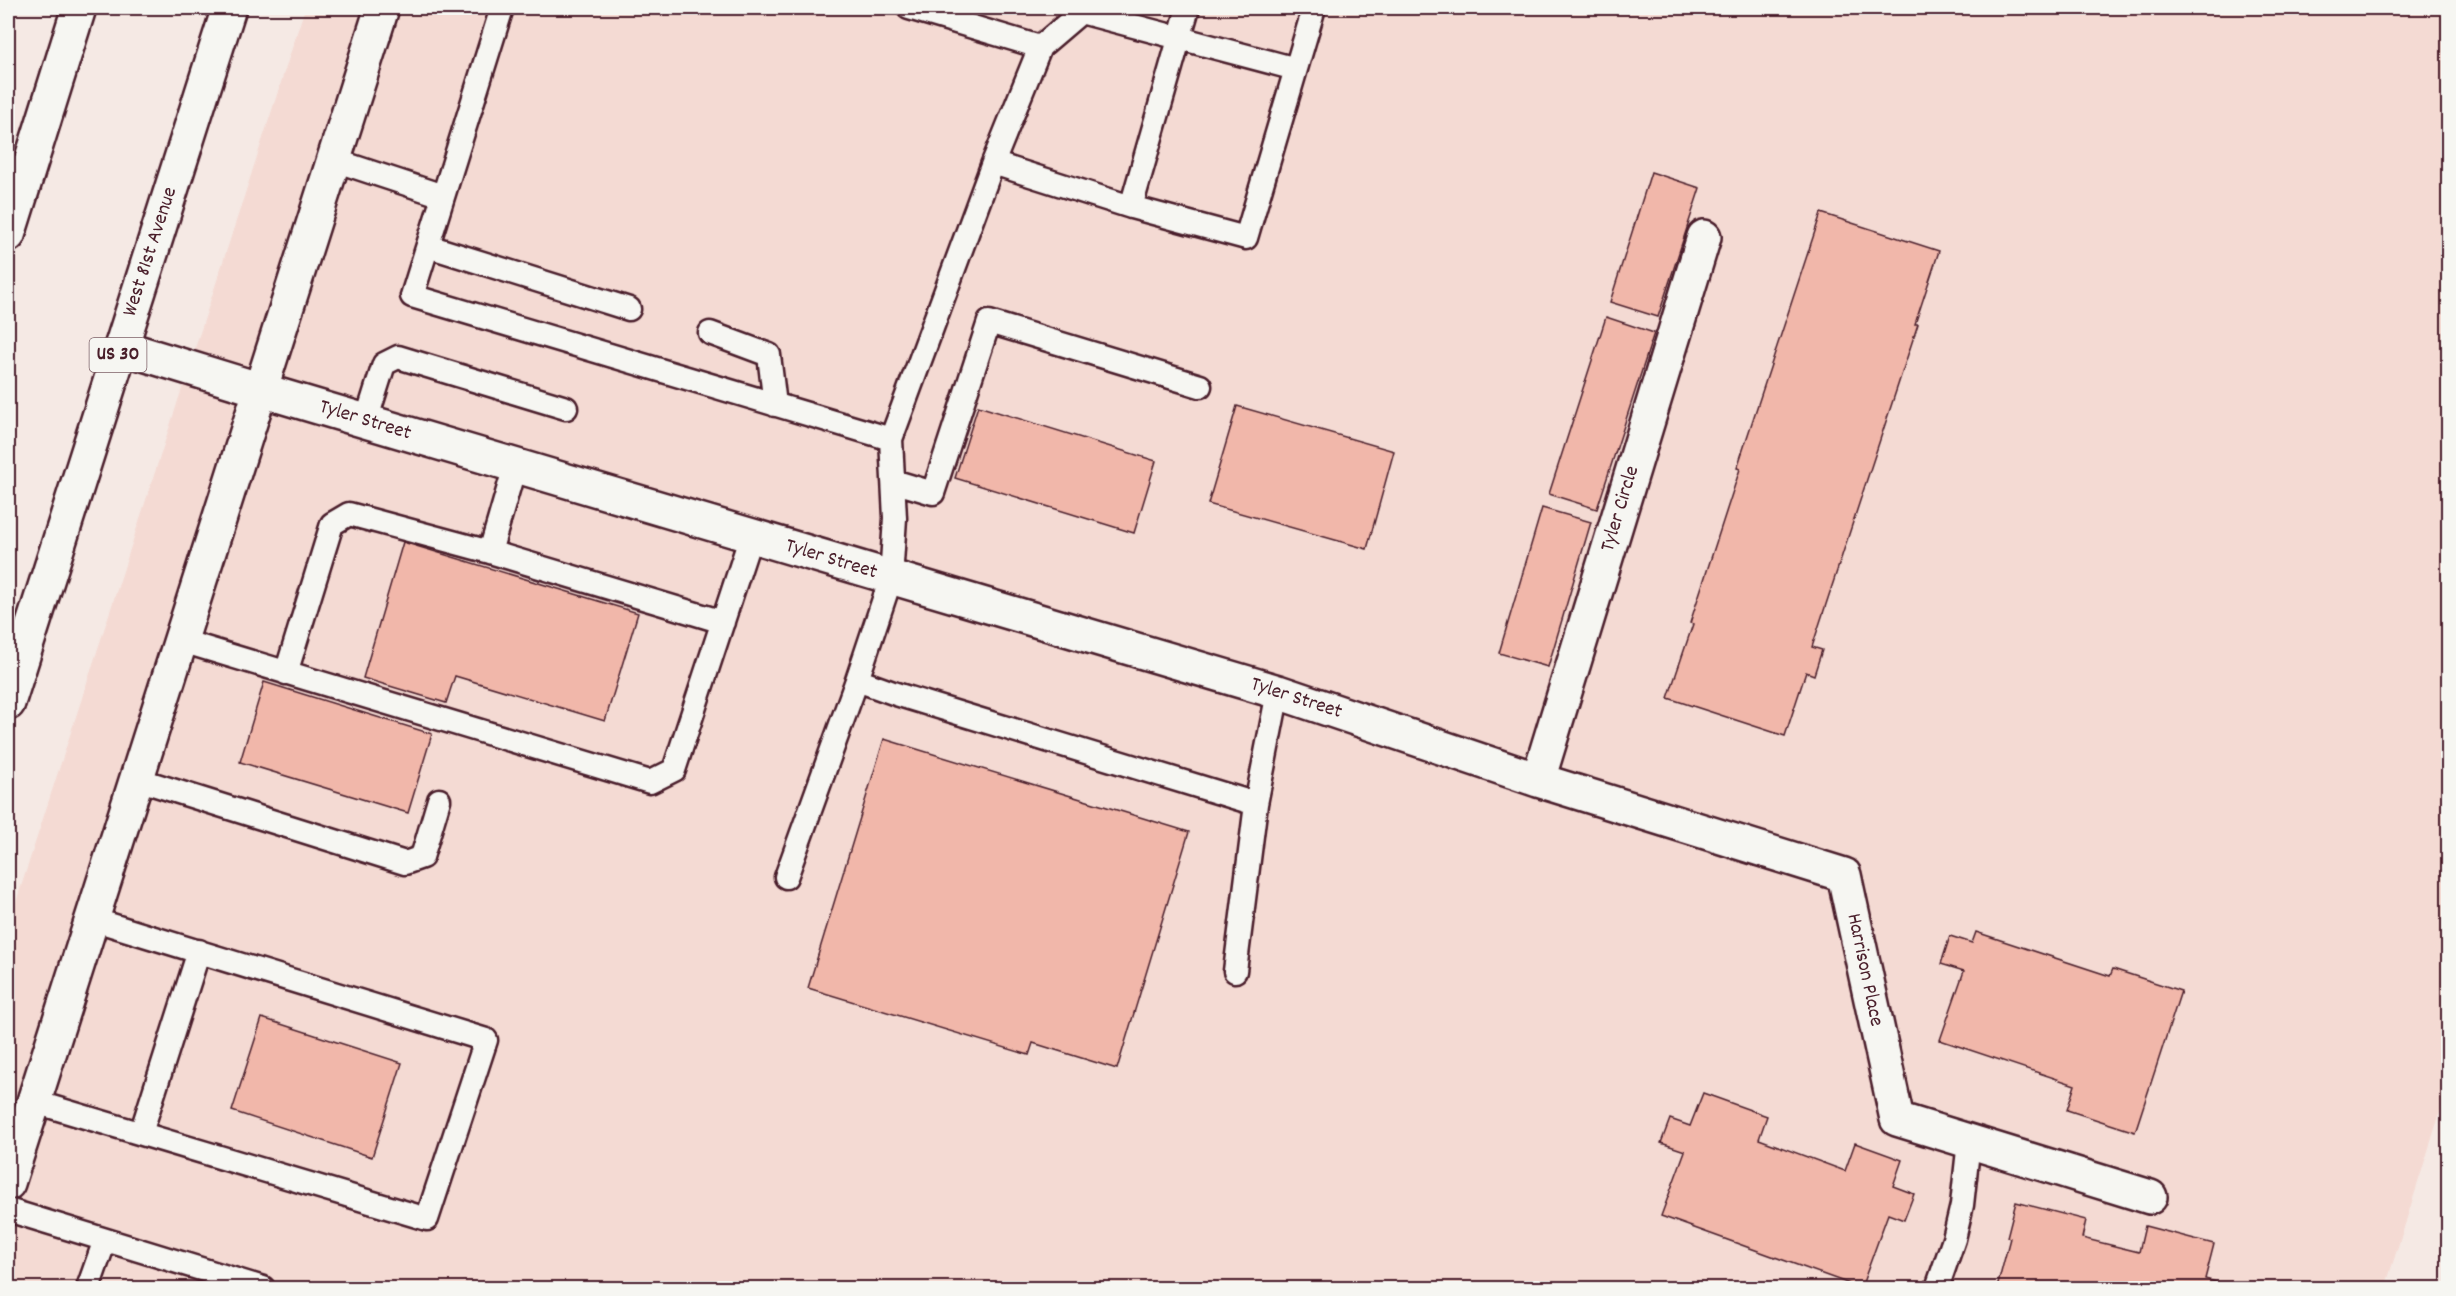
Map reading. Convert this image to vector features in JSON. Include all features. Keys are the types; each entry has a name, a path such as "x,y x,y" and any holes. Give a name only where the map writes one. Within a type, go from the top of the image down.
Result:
{"street":[{"path":"8,235 79,8"},
{"name":"West 81st Avenue","path":"8,703 229,8"},
{"path":"8,1183 382,8"},
{"name":"Tyler Circle","path":"1538,780 1704,237"},
{"name":"Tyler Street","path":"121,346 515,466 1278,692 1538,780"},
{"name":"Harrison Place","path":"1538,780 1844,875 1897,1119 2150,1197"}],"lane":[{"path":"502,8 412,296 891,440"},
{"path":"909,8 1040,46"},
{"path":"1131,207 1188,8"},
{"path":"993,163 1131,207 1246,238 1314,8"},
{"path":"786,878 891,578 895,518 891,440 993,163 1040,46 1081,10 1296,69"},
{"path":"334,160 443,196"},
{"path":"428,246 629,309"},
{"path":"893,481 933,493 989,322 1200,387"},
{"path":"710,333 769,355 775,405"},
{"path":"366,421 384,364 398,357 566,408"},
{"path":"490,552 515,466"},
{"path":"286,673 332,524 349,513 490,552 723,622"},
{"path":"182,641 650,782 674,770 751,536"},
{"path":"857,680 1256,804"},
{"path":"1235,971 1256,804 1278,692"},
{"path":"137,779 405,862 422,857 439,800"},
{"path":"34,1102 427,1219 486,1040 92,919"},
{"path":"141,1133 199,951"},
{"path":"1937,1288 1954,1239 1962,1205 1969,1141"},
{"path":"8,1210 263,1288"},
{"path":"88,1288 105,1240"}],"shaded area":[{"path":"305,8 2448,8 2448,1087 2385,1288 8,1288 8,927"}],"building":[{"path":"1651,172 1700,188 1658,317 1610,302"},
{"path":"1821,213 1939,251 1915,324 1918,324 1812,647 1822,650 1814,675 1806,672 1785,736 1668,698 1740,469 1737,468"},
{"path":"1606,317 1654,333 1597,509 1549,494"},
{"path":"978,406 1156,461 1134,533 955,478"},
{"path":"1237,406 1394,451 1367,549 1208,504"},
{"path":"1542,508 1591,522 1548,667 1499,653"},
{"path":"403,542 638,613 605,721 455,676 446,703 363,678"},
{"path":"264,682 432,734 408,813 240,762"},
{"path":"884,739 1189,832 1117,1069 1033,1043 1029,1055 808,988"},
{"path":"1976,932 2110,976 2113,969 2181,991 2135,1132 2067,1110 2075,1085 1940,1040 1964,971 1941,964 1950,936 1972,943"},
{"path":"262,1018 402,1063 372,1157 232,1111"},
{"path":"1703,1093 1767,1116 1759,1139 1845,1171 1855,1143 1902,1160 1893,1186 1914,1194 1904,1220 1888,1214 1861,1288 1661,1216 1685,1151 1661,1143 1670,1119 1690,1126"},
{"path":"2016,1202 2086,1220 2082,1238 2139,1252 2145,1226 2214,1244 2205,1279 2227,1285 2226,1288 1997,1288 2010,1238 2007,1237"}]}
